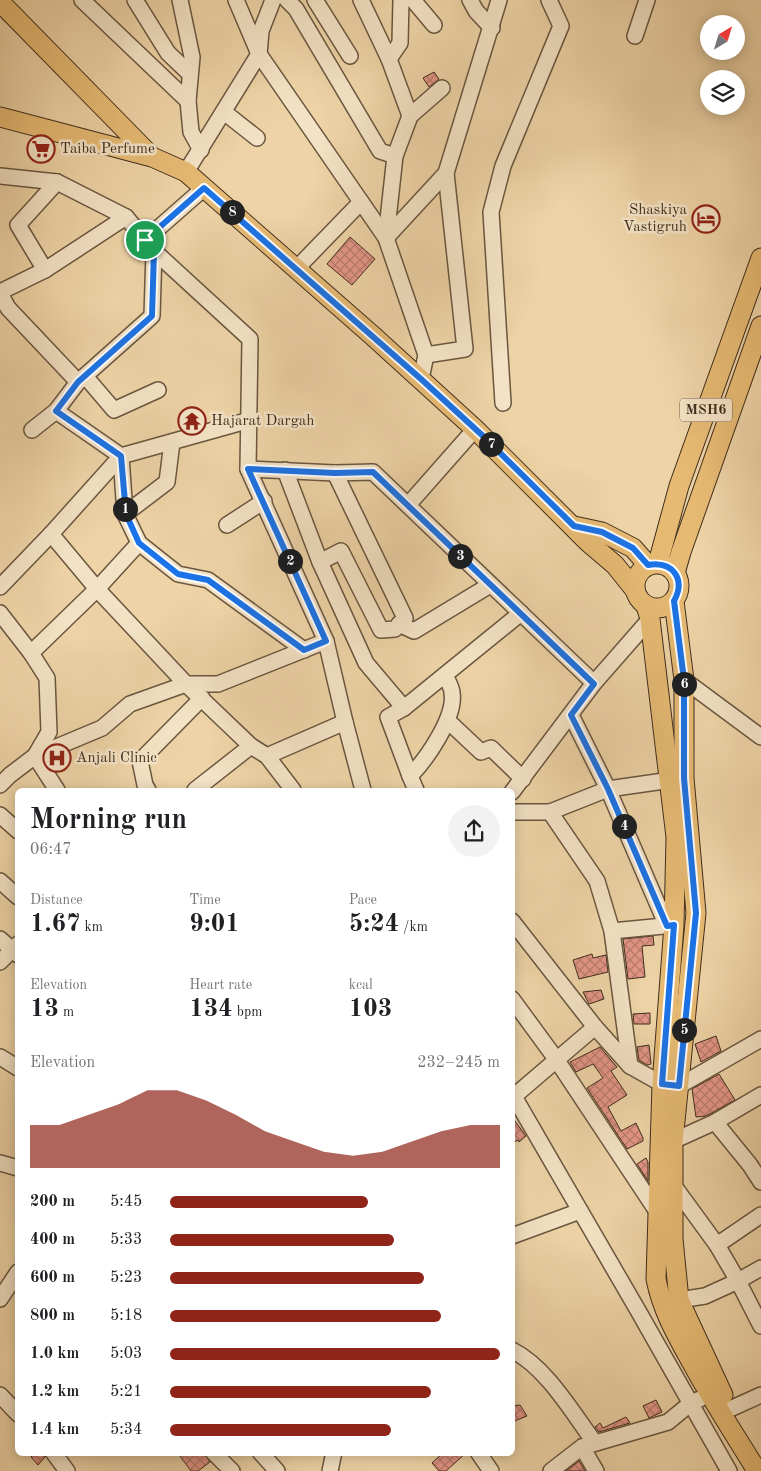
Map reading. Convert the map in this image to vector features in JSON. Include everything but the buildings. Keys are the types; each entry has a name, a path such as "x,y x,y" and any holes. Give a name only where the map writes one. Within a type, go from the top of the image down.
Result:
{"main road":[{"path":"3,8 152,157"},
{"path":"0,117 152,157 186,172 475,429 588,542 615,565 635,590"},
{"name":"MSH6","path":"653,564 761,258"},
{"name":"MSH6","path":"675,573 684,542 761,326"},
{"path":"574,526 602,532 633,548 653,564 668,566 675,573 679,582 678,592 674,601 684,680 670,925 670,1085 674,1186 673,1239 679,1300 715,1392"},
{"path":"653,564 640,571 637,575 635,590 638,599 648,612 677,780 696,913 670,1085 658,1213 656,1279 664,1310 671,1326 715,1392 757,1467"},
{"path":"648,612 656,608 665,607 674,601"}],"street":[{"path":"82,0 188,101"},
{"path":"134,0 168,53 190,74"},
{"path":"180,0 192,57 188,101 191,132 201,150"},
{"path":"236,0 259,54 386,238 426,355 421,379"},
{"path":"186,172 259,54 261,30 273,0"},
{"path":"287,0 296,9 380,151 394,156"},
{"path":"315,0 350,56"},
{"path":"361,0 389,59 410,116"},
{"path":"389,59 400,43 401,0"},
{"path":"413,0 434,25"},
{"path":"470,0 476,11 492,28"},
{"path":"426,355 465,349 446,174 499,0"},
{"path":"635,36 647,0"},
{"path":"502,403 491,212 503,166 561,26 552,2"},
{"path":"386,238 394,156 410,116 442,88"},
{"path":"224,112 257,138"},
{"path":"386,238 446,174"},
{"path":"0,176 57,182 126,217 149,245 250,339 248,469 326,641 362,788"},
{"path":"45,270 18,225 57,182"},
{"path":"32,430 56,411 82,379 152,316 149,245 204,188"},
{"path":"296,269 361,202"},
{"path":"126,217 45,270 0,292 4,312 82,379 114,410 158,390"},
{"path":"56,411 121,456"},
{"path":"0,587 51,534 121,456 250,420"},
{"path":"408,505 475,429"},
{"path":"126,514 167,482 172,442"},
{"path":"121,456 126,514 139,543 178,574 208,580 304,650"},
{"path":"248,469 335,473 373,472 594,684"},
{"path":"285,470 320,562 366,663 404,708"},
{"path":"320,562 341,551 381,630 395,629 405,618 335,473"},
{"path":"226,525 264,501"},
{"path":"51,534 97,589 186,684 251,746 267,756 291,788"},
{"path":"31,652 97,589 139,543"},
{"path":"399,624 414,631 490,586"},
{"path":"515,788 648,612"},
{"path":"0,613 31,652 47,678 49,732 35,756"},
{"path":"413,783 388,717 404,708 521,613"},
{"path":"3,774 35,756 102,728 130,704 186,684 218,684 326,641"},
{"path":"413,783 422,764 448,721 453,693 444,674"},
{"path":"684,680 761,737"},
{"path":"147,788 140,761 202,698"},
{"path":"571,715 608,789 670,925 612,931"},
{"path":"448,721 481,752 491,748 523,779"},
{"path":"267,756 345,722"},
{"path":"198,788 251,746"},
{"path":"35,756 56,788"},
{"path":"515,812 550,812 608,789 677,780"},
{"path":"550,812 597,881 612,931 630,1066"},
{"path":"0,815 15,828"},
{"path":"0,881 15,894"},
{"path":"515,927 595,1027 630,1066 670,1085 761,1038"},
{"path":"0,939 15,948"},
{"path":"0,962 15,950"},
{"path":"515,1003 556,1059 658,1213"},
{"path":"515,1093 595,1027"},
{"path":"0,1057 15,1066"},
{"path":"673,1141 715,1122 761,1095"},
{"path":"515,1098 729,1471"},
{"path":"715,1122 756,1161 761,1182"},
{"path":"0,1163 15,1167"},
{"path":"674,1186 717,1244 761,1326"},
{"path":"515,1233 580,1211"},
{"path":"717,1244 761,1215"},
{"path":"679,1300 705,1296 761,1268"},
{"path":"0,1299 15,1278"},
{"path":"515,1352 522,1355 539,1370 565,1402 588,1445 596,1471"},
{"path":"551,1471 588,1445 668,1422 691,1403 715,1392"},
{"path":"0,1396 15,1411"},
{"path":"726,1411 761,1396"},
{"path":"56,1456 67,1471"},
{"path":"217,1456 232,1471"},
{"path":"264,1456 277,1471"},
{"path":"330,1471 333,1456"},
{"path":"481,1456 491,1471"}],"place":[{"name":"Taiba Perfume","path":"41,149"},
{"name":"Shaskiya Vastigruh","path":"706,219"},
{"name":"Hajarat Dargah","path":"192,421"},
{"name":"Anjali Clinic","path":"57,758"}],"route":[{"path":"204,188 421,379 483,436 574,526 602,532 633,548 648,565 668,566 675,573 679,582 678,592 674,601 684,680 684,778 696,913 679,1086 662,1084 674,925 667,926 608,789 571,715 594,684 373,472 335,473 248,469 326,641 304,650 208,580 178,574 139,543 126,514 121,456 56,411 78,382 152,316 154,251 145,240 204,188"}]}
